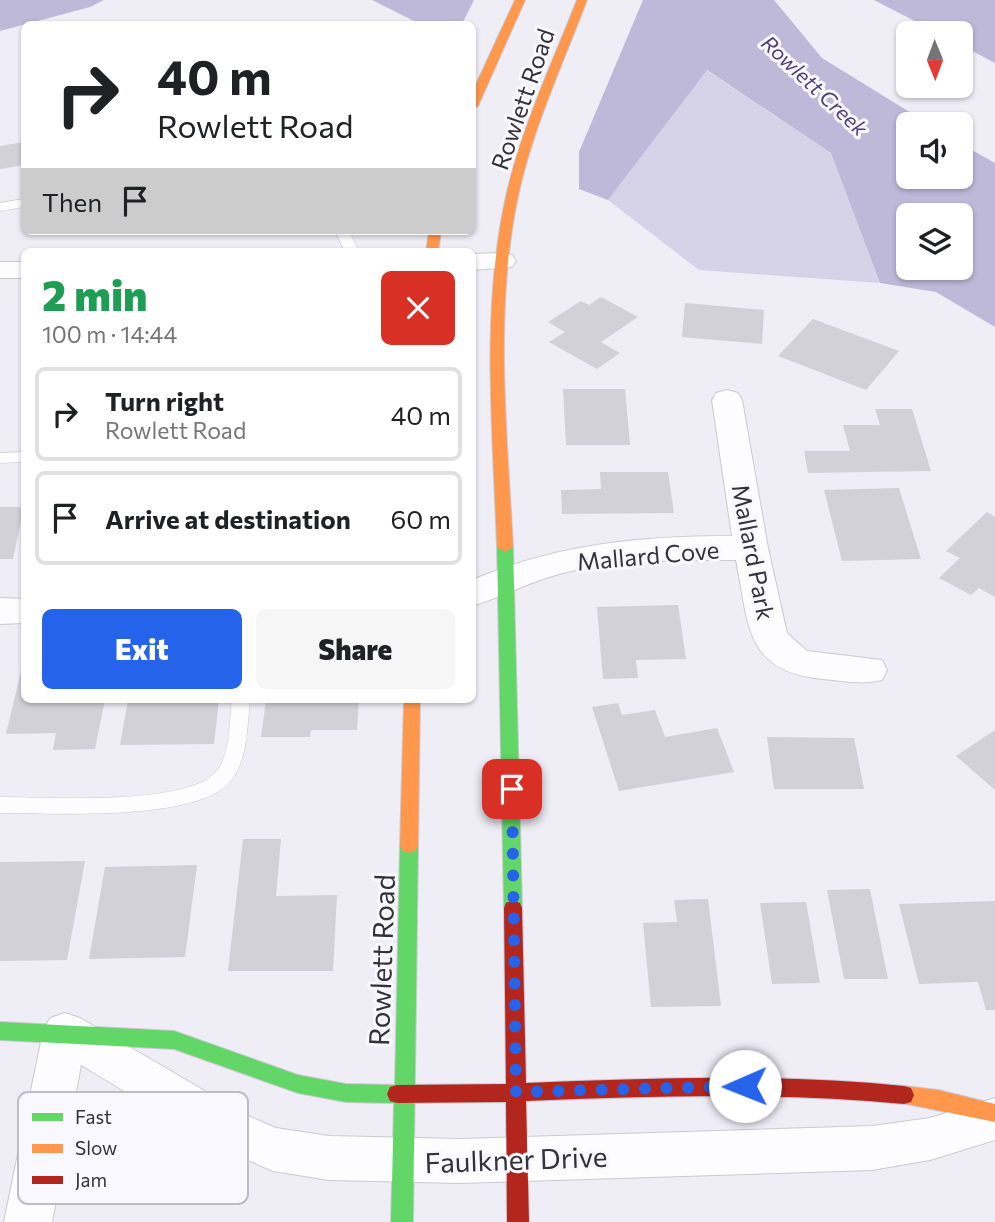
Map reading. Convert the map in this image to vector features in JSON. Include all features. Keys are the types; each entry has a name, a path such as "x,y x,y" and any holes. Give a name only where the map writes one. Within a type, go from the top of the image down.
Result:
{"main road":[{"name":"Rowlett Road","path":"476,97 520,0"},
{"name":"Rowlett Road","path":"518,1222 516,1092 489,579 497,320 511,203 522,160 582,0"},
{"name":"Rowlett Road","path":"402,1222 412,703"},
{"name":"Faulkner Drive","path":"0,1031 65,1032 174,1040 298,1084 346,1093 403,1096 770,1085 939,1099 995,1113"}],"street":[{"path":"476,262 502,261"},
{"path":"0,270 21,270"},
{"name":"Mallard Park","path":"727,400 751,548 770,638 788,658 803,664 869,670"},
{"name":"Mallard Cove","path":"489,579 623,552 751,548"},
{"path":"0,611 21,611"},
{"path":"53,1092 65,1032"},
{"name":"Faulkner Drive","path":"65,1032 166,1092"},
{"name":"Faulkner Drive","path":"248,1138 273,1149 329,1158 403,1162 872,1148 930,1139 995,1119"},
{"path":"28,1222 32,1204"}],"lane":[{"path":"0,208 21,204"},
{"path":"0,458 21,457"},
{"path":"0,805 143,803 187,798 221,779 233,758 241,703"}],"shaded area":[{"path":"706,70 831,153 880,283 699,270 608,200"}],"water":[{"path":"0,0 104,0 90,7 38,21 21,21 21,25 0,31"},
{"path":"372,0 474,0 464,21 414,21"},
{"name":"Rowlett Creek","path":"643,0 774,0 822,58 910,112 896,112 896,189 973,189 973,151 995,163 995,327 936,292 880,283 831,153 707,70 608,200 579,189 579,152"},
{"path":"874,0 995,0 995,63 973,51 973,21 915,21"}],"building":[{"path":"21,142 21,166 0,169 0,146"},
{"path":"601,297 638,317 601,342 620,353 597,369 549,342 565,332 548,322 581,301 589,305"},
{"path":"685,303 764,310 762,344 682,337"},
{"path":"813,319 899,351 866,390 778,356"},
{"path":"563,389 625,389 630,445 566,445"},
{"path":"875,409 912,409 931,471 808,473 804,451 850,451 843,425 880,425"},
{"path":"600,472 668,472 674,513 562,514 561,490 601,489"},
{"path":"899,488 921,559 842,561 824,490"},
{"path":"0,507 21,507 21,521 13,559 0,559"},
{"path":"987,512 995,517 995,597 979,588 971,595 939,578 960,558 946,551"},
{"path":"678,605 686,659 636,660 638,678 603,679 597,607"},
{"path":"21,671 21,703 104,703 95,749 53,750 56,733 6,734"},
{"path":"127,703 219,703 214,744 120,745"},
{"path":"266,703 359,703 357,730 311,730 310,737 261,737"},
{"path":"618,703 622,715 655,710 665,737 717,728 734,772 619,791 592,707"},
{"path":"995,730 995,790 956,756"},
{"path":"767,737 854,738 864,789 774,789"},
{"path":"243,839 281,839 276,896 337,895 333,971 228,971"},
{"path":"85,861 67,960 0,961 0,862"},
{"path":"197,865 185,957 89,959 105,867"},
{"path":"870,889 888,979 844,979 827,890"},
{"path":"708,899 721,1006 651,1007 643,923 677,922 674,900"},
{"path":"995,901 995,1010 986,1010 978,982 919,984 899,904"},
{"path":"806,902 820,983 772,984 760,903"}],"traffic: fast":[{"path":"505,547 513,908"},
{"path":"402,1222 409,846"},
{"path":"0,1031 174,1040 298,1084 346,1093 397,1094"}],"traffic: slow":[{"path":"476,97 520,0"},
{"path":"505,547 498,374 504,244 517,175 582,0"},
{"path":"433,248 434,235"},
{"path":"409,846 412,703"},
{"path":"904,1095 938,1099 995,1113"}],"traffic: jam":[{"path":"513,908 518,1222"},
{"path":"397,1094 778,1086 904,1095"}],"route":[{"path":"512,789 516,1092 745,1086"}]}
